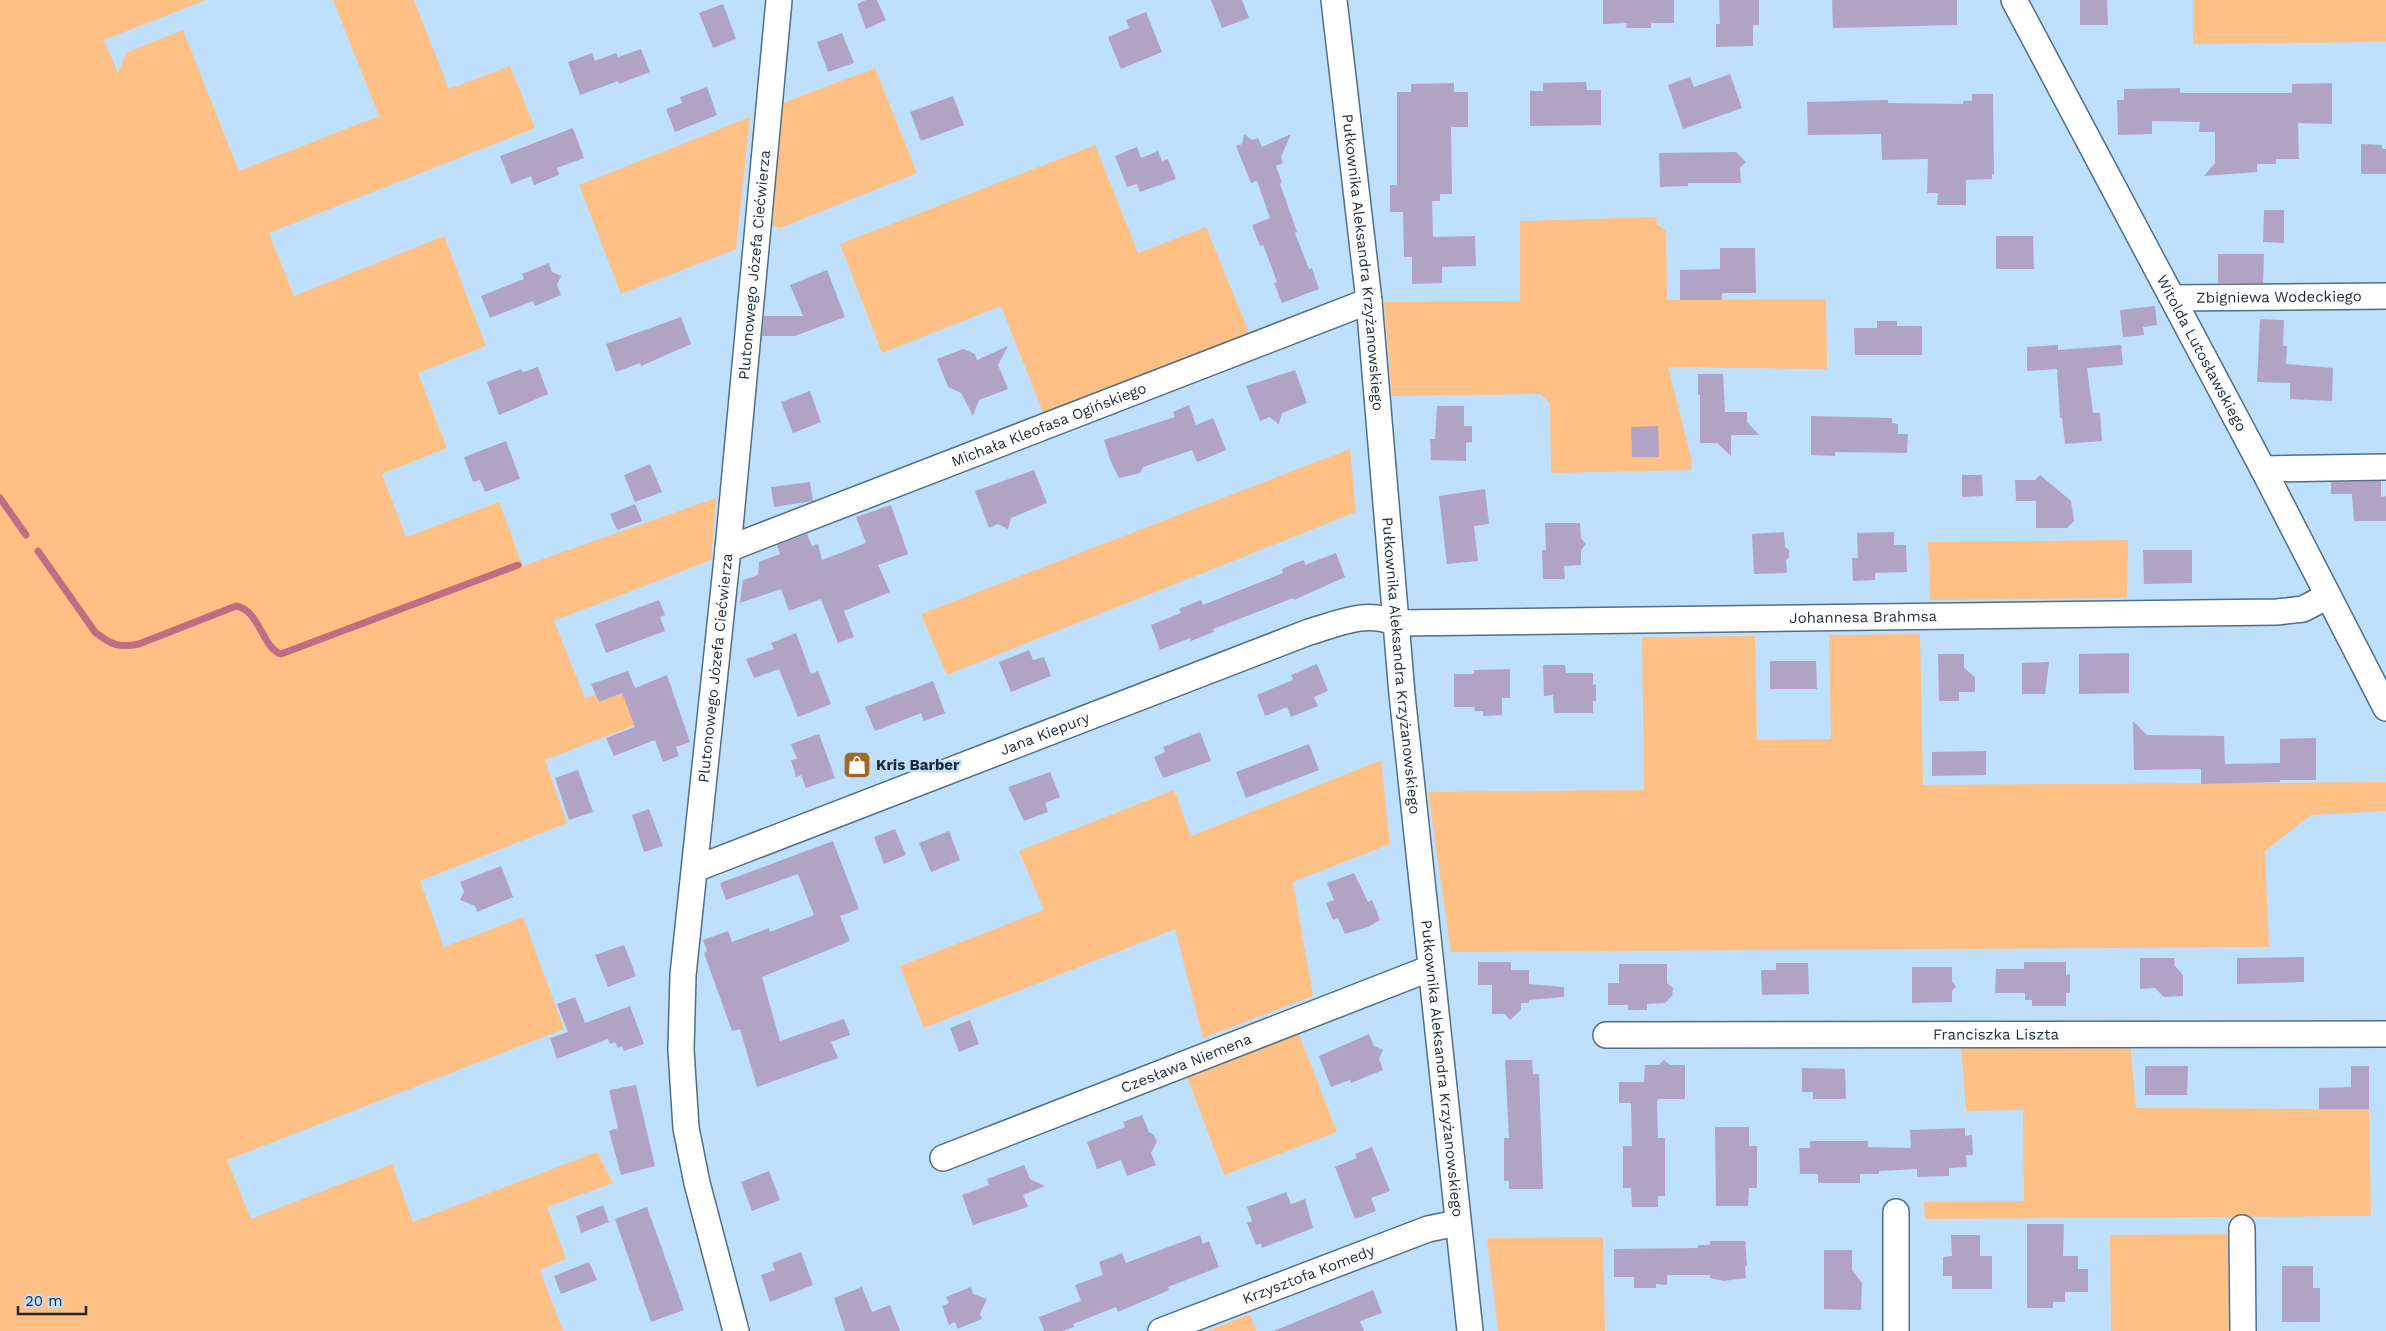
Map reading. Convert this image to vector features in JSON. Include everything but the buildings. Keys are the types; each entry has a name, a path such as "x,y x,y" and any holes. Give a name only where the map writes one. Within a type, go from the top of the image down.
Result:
{"street":[{"name":"Plutonowego Józefa Ciećwierza","path":"736,1331 697,1183 686,1128 681,1050 683,984 728,549 778,0"},
{"name":"Pułkownika Aleksandra Krzyżanowskiego","path":"1334,0 1369,301 1396,623 1457,1223 1470,1331"},
{"name":"Witolda Lutosławskiego","path":"2014,0 2263,469 2386,708"},
{"name":"Zbigniewa Wodeckiego","path":"2173,298 2386,296"},
{"name":"Michała Kleofasa Ogińskiego","path":"728,549 1369,301"},
{"path":"2263,469 2386,467"},
{"name":"Johannesa Brahmsa","path":"1396,623 2277,612 2303,609 2328,596"},
{"name":"Jana Kiepury","path":"695,869 1309,632 1360,617 1380,616 1396,623"},
{"name":"Czesława Niemena","path":"943,1158 1431,968"},
{"name":"Franciszka Liszta","path":"1606,1035 2386,1034"},
{"path":"1896,1212 1896,1331"},
{"name":"Krzysztofa Komedy","path":"1161,1331 1428,1229 1457,1223"},
{"path":"2242,1228 2243,1331"}],"shaded area":[{"path":"0,0 206,0 104,40 118,73 127,52 183,30 239,171 379,116 333,0 414,0 449,89 510,66 535,128 269,233 294,296 444,236 486,346 418,373 447,448 382,474 406,537 499,502 523,566 716,498 711,560 554,621 585,698 596,694 599,702 622,693 635,725 545,760 567,823 420,881 444,947 523,917 564,1029 227,1160 251,1219 392,1164 413,1222 597,1152 613,1183 547,1207 566,1259 540,1270 563,1331 0,1331"},
{"path":"2193,0 2386,0 2386,42 2193,44"},
{"path":"875,68 917,173 780,228 770,225 783,103"},
{"path":"750,117 736,249 621,294 579,185"},
{"path":"1095,145 1138,253 1206,227 1250,335 1044,415 1001,306 882,353 840,244"},
{"path":"1656,217 1657,225 1666,230 1667,300 1826,299 1827,369 1668,367 1692,461 1691,470 1551,473 1550,403 1540,394 1392,396 1384,302 1520,301 1520,221"},
{"path":"1350,449 1356,512 947,675 921,614"},
{"path":"2128,540 2127,598 1930,600 1928,542"},
{"path":"1920,634 1923,785 2386,782 2386,811 2311,815 2265,851 2269,947 1451,952 1428,792 1644,790 1642,637 1755,636 1757,740 1831,739 1829,635"},
{"path":"1381,760 1390,844 1293,882 1313,996 1203,1038 1175,929 924,1028 900,966 1044,910 1019,851 1174,790 1191,836"},
{"path":"1299,1034 1337,1132 1224,1175 1187,1077"},
{"path":"2130,1042 2136,1108 2369,1109 2371,1216 1925,1219 1924,1202 2024,1201 2023,1110 1966,1111 1961,1044"},
{"path":"2228,1234 2229,1331 2111,1331 2110,1235"},
{"path":"1603,1237 1605,1331 1498,1331 1487,1238"},
{"path":"1250,1314 1256,1331 1208,1331"}],"waterway":[{"path":"0,498 26,535"},
{"path":"38,551 95,632 111,643 126,646 139,644 236,606 250,614 269,645 281,654 518,565"}],"place":[{"name":"Kris Barber","path":"857,765"}]}
